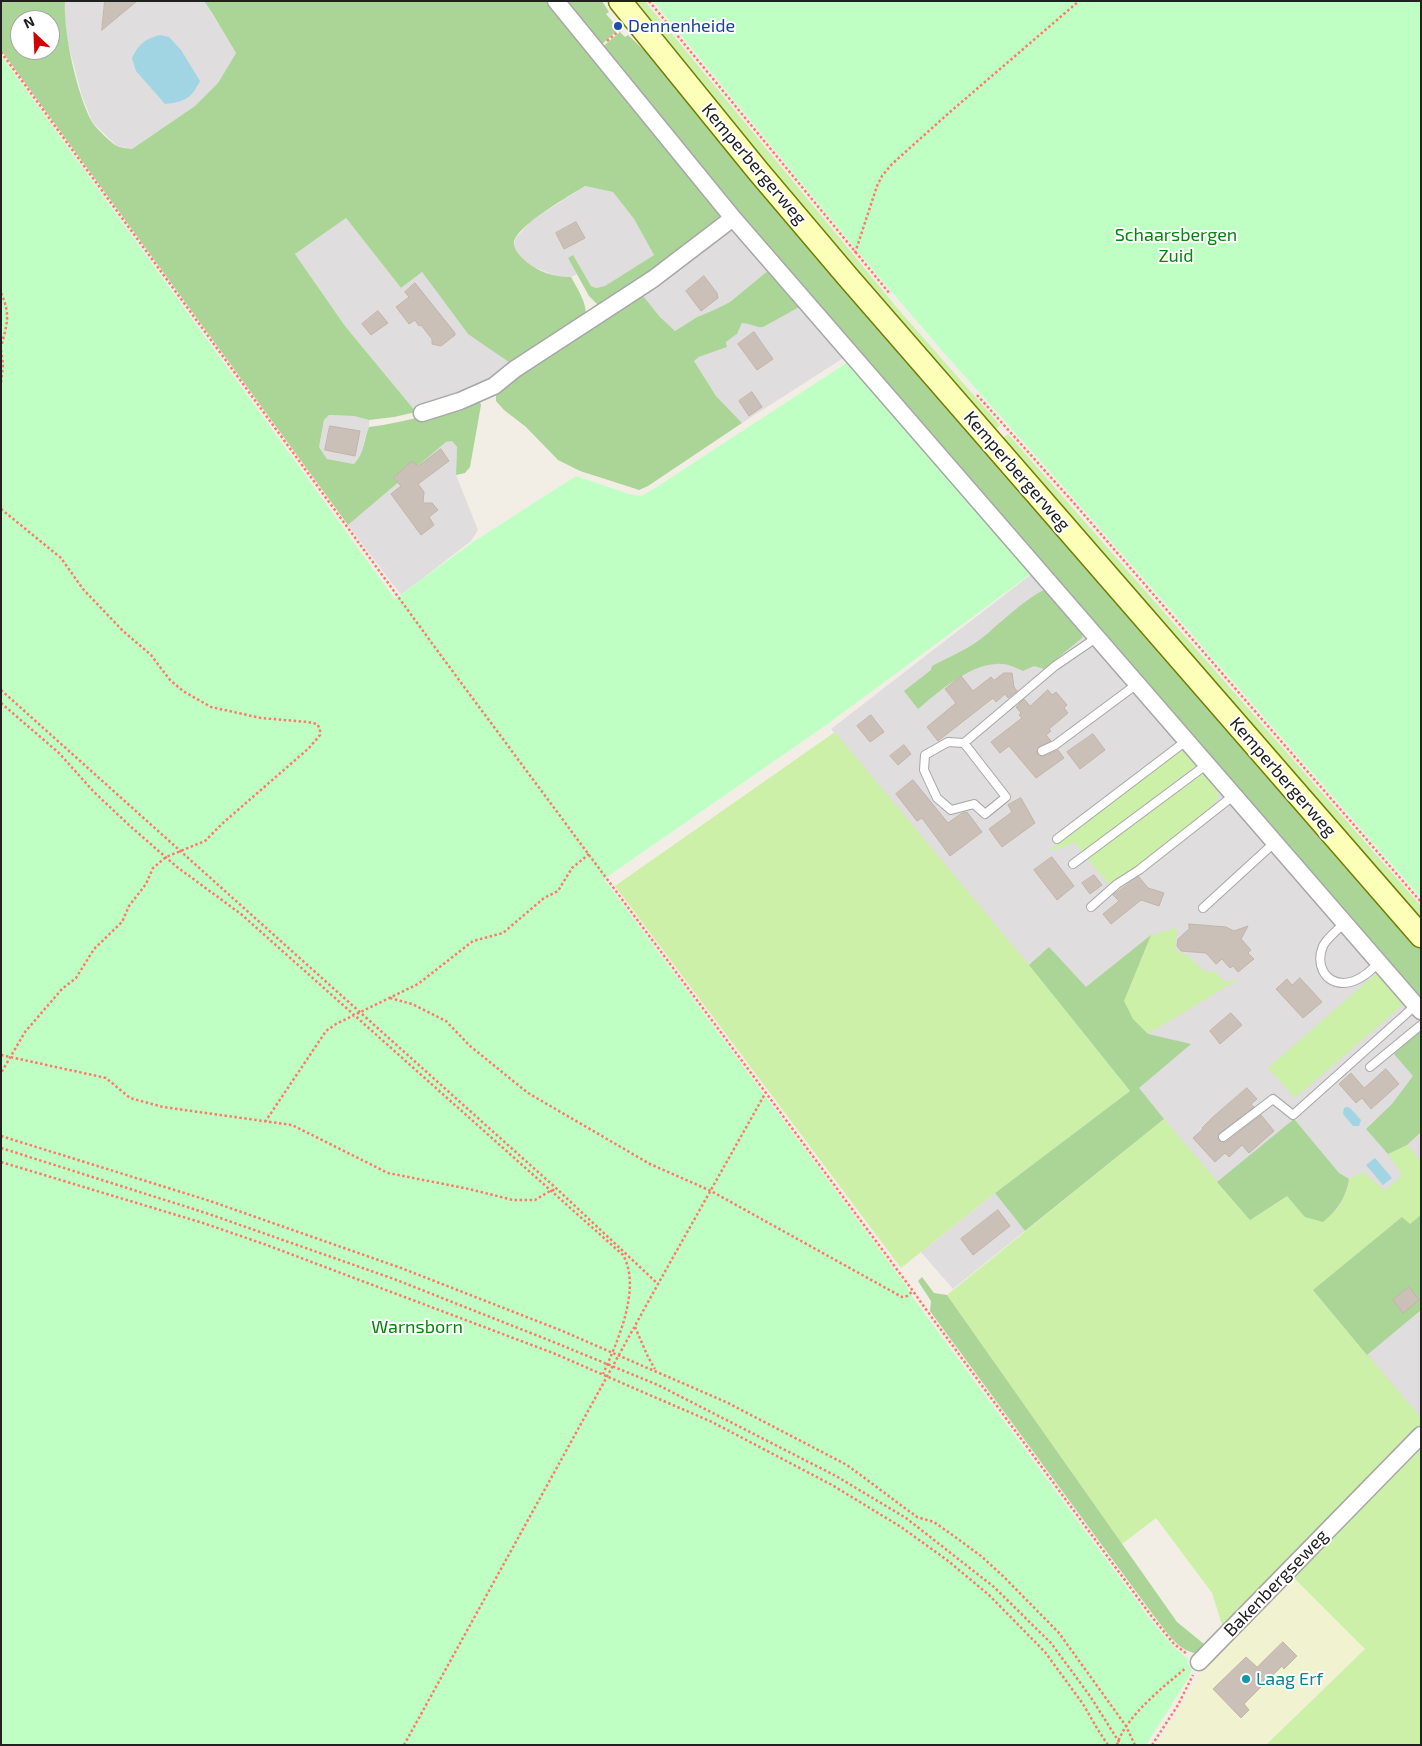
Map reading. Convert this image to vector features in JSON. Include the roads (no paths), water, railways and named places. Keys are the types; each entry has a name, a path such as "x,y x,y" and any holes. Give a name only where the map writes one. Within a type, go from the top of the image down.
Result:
{"main road":[{"name":"Kemperbergerweg","path":"620,1 758,171 847,276 1421,936"}],"street":[{"path":"556,1 733,218 1418,1008"},
{"path":"422,413 460,401 494,386 515,369 653,279 733,218"},
{"name":"Bakenbergseweg","path":"1199,1662 1421,1435"}],"lane":[{"path":"964,743 1006,797 985,814 974,804 951,810 937,798 924,770 926,755 948,742 964,743 1055,666 1096,638"},
{"path":"1042,751 1055,745 1137,684"},
{"path":"1057,839 1186,741"},
{"path":"1073,864 1206,765"},
{"path":"1091,907 1117,884 1139,870 1233,796"},
{"path":"1203,908 1274,843"},
{"path":"1344,923 1324,944 1320,956 1321,968 1325,975 1331,980 1344,983 1366,975 1379,962"},
{"path":"1223,1137 1273,1099 1293,1115 1418,1008"},
{"path":"1370,1067 1421,1025"}],"water":[{"path":"160,35 169,37 181,50 200,81 190,96 182,101 165,104 136,71 132,58 137,49 150,38"},
{"path":"1347,1107 1361,1120 1359,1126 1353,1126 1343,1114 1344,1108"},
{"path":"1375,1158 1392,1178 1383,1185 1366,1165"}],"place":[{"name":"Dennenheide","path":"618,26"},
{"name":"Laag Erf","path":"1246,1679"}],"park label":[{"name":"Schaarsbergen Zuid","path":"1176,245"},
{"name":"Warnsborn","path":"417,1327"}]}
